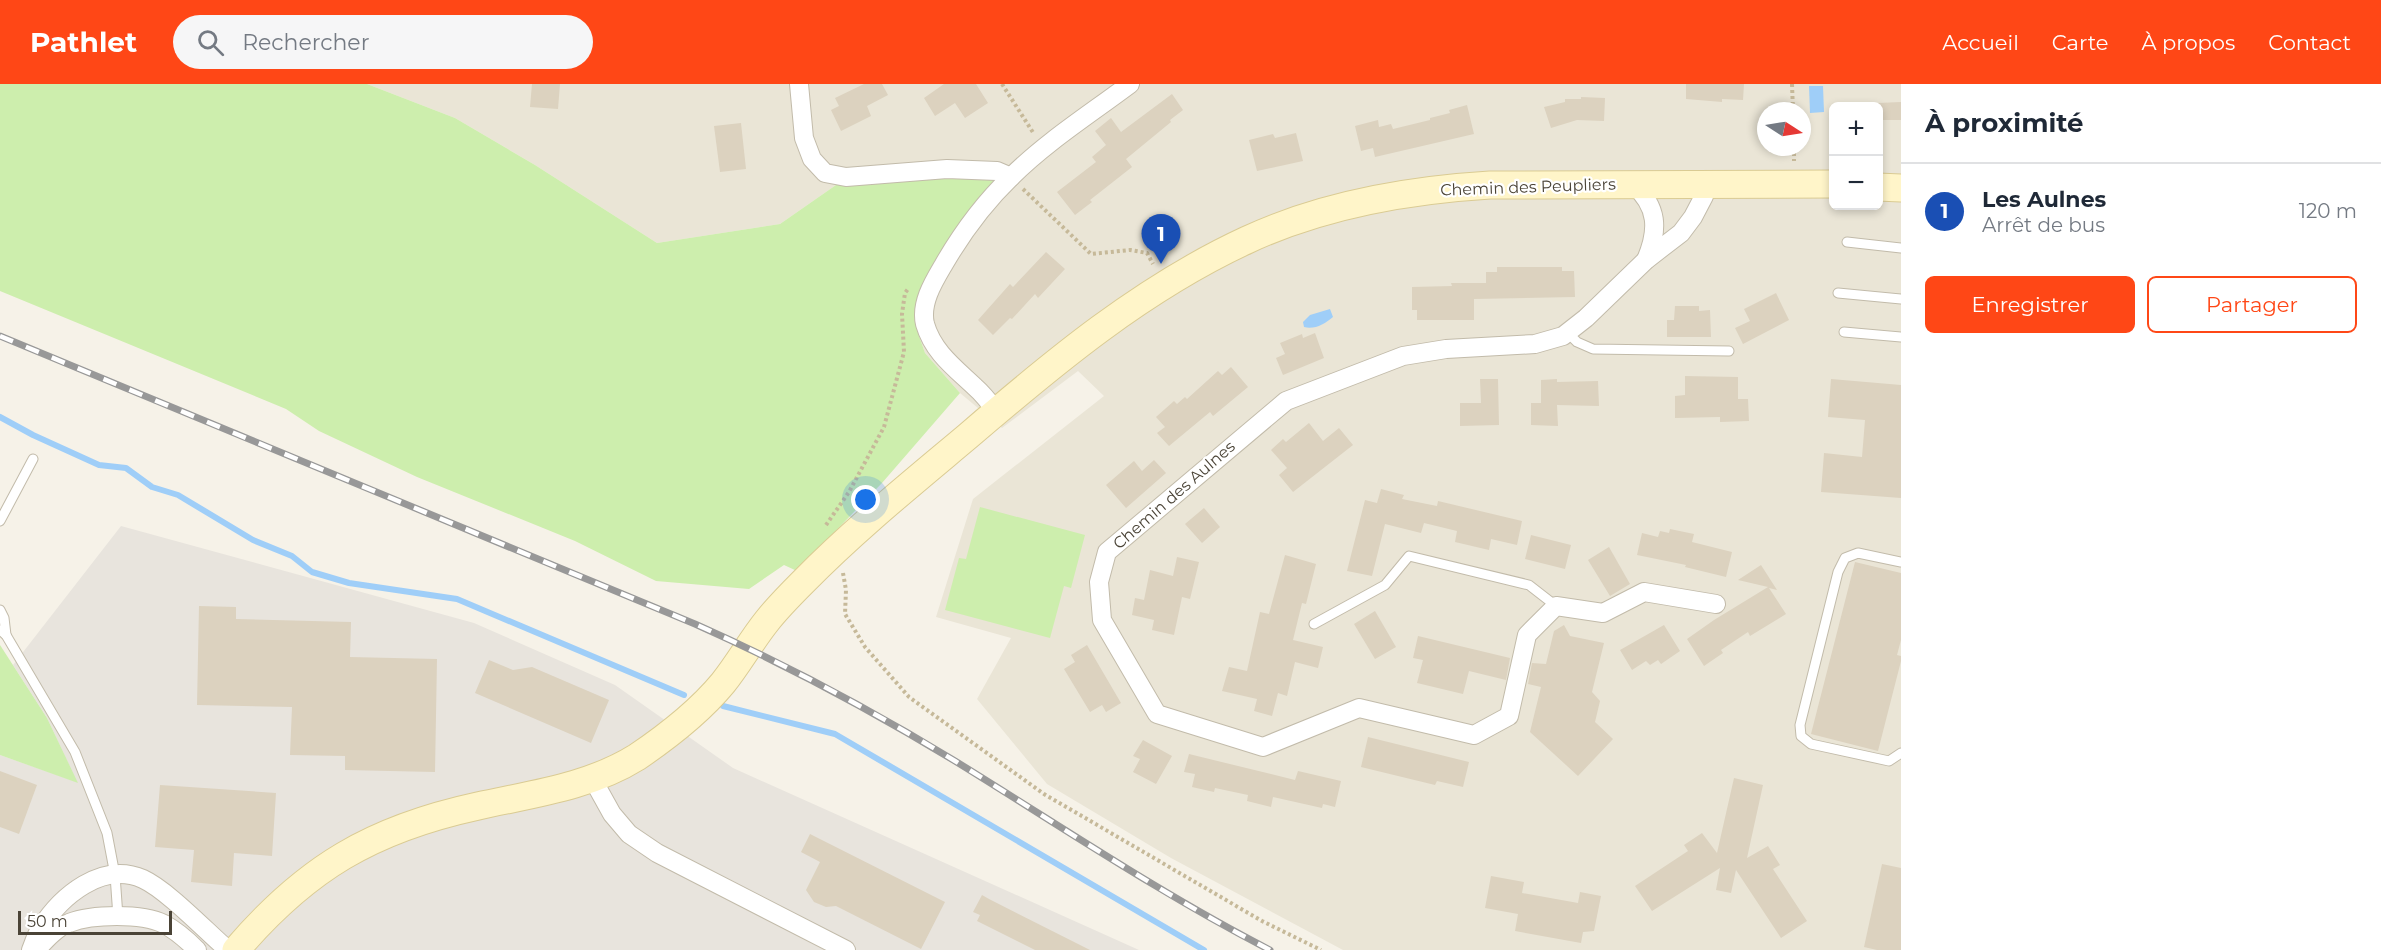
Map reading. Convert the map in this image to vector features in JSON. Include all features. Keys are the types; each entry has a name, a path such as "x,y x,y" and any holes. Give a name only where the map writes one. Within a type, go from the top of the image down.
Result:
{"street":[{"path":"799,84 804,138 812,159 825,173 846,177 947,169 997,171 1016,182"},
{"path":"996,411 978,389 944,358 932,342 924,321 924,306 935,278 953,248 1016,182 1038,152 1130,84"},
{"path":"1633,184 1645,196 1654,215 1654,243 1646,260"},
{"name":"Chemin des Peupliers","path":"236,950 262,919 301,883 364,843 419,820 480,805 536,795 592,778 632,760 694,713 723,682 768,619 802,582 996,411 1075,348 1157,289 1210,258 1251,238 1328,211 1414,192 1490,185 1829,184"},
{"name":"Chemin des Aulnes","path":"1556,606 1527,635 1509,716 1474,735 1359,708 1263,747 1157,714 1102,620 1099,582 1107,552 1286,402 1402,356 1446,349 1535,344 1568,333 1646,260 1681,233 1704,196 1705,185"},
{"path":"1883,187 1901,188"},
{"path":"1556,606 1604,613 1644,592 1716,604"},
{"path":"592,778 612,814 629,834 657,853 846,950"},
{"path":"33,950 40,929 71,893 88,882 115,875 142,879 156,887 228,950"},
{"path":"33,950 68,923 90,918 118,916 146,918 162,923 182,936 197,950"}],"lane":[{"path":"1847,242 1901,248"},
{"path":"1839,293 1901,299"},
{"path":"1844,332 1901,338"},
{"path":"1568,333 1577,342 1593,349 1729,351"},
{"path":"0,522 33,459"},
{"path":"1901,561 1858,553 1845,558 1838,572 1800,725 1801,736 1811,744 1889,761 1901,753"},
{"path":"1314,624 1384,585 1409,556 1529,585 1556,606"},
{"path":"0,610 4,618 3,633 75,752 107,833 115,875 118,916"}],"path":[{"path":"1002,84 1035,136"},
{"path":"1792,84 1793,102"},
{"path":"1016,182 1091,254 1130,250 1147,253 1158,273"},
{"path":"824,528 849,492 884,427 904,352 902,314 905,293 912,284"},
{"path":"838,564 844,573 845,614 865,647 909,697 1044,794 1262,921 1320,950"}],"shaded area":[{"path":"367,84 1901,84 1901,950 1343,950 1171,858 1047,784 977,699 1011,638 936,617 973,499 1104,396 1078,371 1002,428 960,393 925,353 918,333 918,305 929,275 996,178 836,185 780,224 657,243 535,165 455,118"},
{"path":"121,526 474,623 615,685 733,768 1139,950 0,950 0,755 77,782 47,718 13,665"}],"green space":[{"path":"0,84 367,84 455,118 535,165 657,243 780,224 836,185 946,174 996,178 929,275 918,305 918,333 925,353 960,393 882,483 797,571 784,565 749,589 656,581 575,541 417,477 319,431 286,409 0,291"},
{"path":"980,507 1085,535 1071,588 1064,586 1050,638 945,610 959,558 966,559"},
{"path":"0,645 47,718 78,783 0,755"}],"water":[{"path":"1809,86 1823,86 1824,112 1811,113"},
{"path":"1330,309 1333,317 1326,322 1315,327 1304,327 1303,322 1310,315"}],"building":[{"path":"532,84 560,84 558,109 530,107"},
{"path":"864,84 882,84 888,95 867,106 871,116 841,131 831,110 839,106 835,98"},
{"path":"944,84 976,84 988,103 965,118 955,103 935,116 924,98"},
{"path":"1686,84 1744,84 1743,100 1722,99 1722,102 1686,99"},
{"path":"1172,94 1183,110 1126,159 1132,167 1090,200 1092,202 1075,215 1057,192 1096,162 1092,157 1106,145 1095,131 1111,118 1121,132"},
{"path":"1581,97 1605,98 1604,121 1577,120 1551,128 1544,107 1565,102 1565,99 1581,99"},
{"path":"1901,102 1901,120 1883,120 1883,103"},
{"path":"1467,105 1474,134 1375,157 1373,148 1361,151 1355,126 1378,120 1379,127 1391,124 1393,129 1430,120 1430,118 1450,113 1449,110"},
{"path":"741,123 746,169 720,172 714,126"},
{"path":"1296,133 1303,161 1257,171 1249,140 1273,134 1275,138"},
{"path":"1046,252 1065,269 1038,298 1035,294 1012,319 1010,318 993,335 978,320 1010,284 1013,287"},
{"path":"1497,267 1562,267 1562,271 1574,271 1575,297 1474,299 1474,320 1417,320 1417,310 1412,310 1412,287 1452,286 1451,283 1486,283 1486,272 1497,272"},
{"path":"1776,293 1789,320 1743,344 1735,328 1750,321 1744,309"},
{"path":"1675,306 1699,306 1699,311 1710,310 1711,337 1667,337 1667,320 1674,320"},
{"path":"1315,333 1324,358 1283,375 1276,358 1285,354 1280,343 1302,334 1303,338"},
{"path":"1231,367 1248,387 1213,416 1210,412 1169,446 1157,433 1165,427 1156,417 1174,401 1177,404 1185,397 1187,399 1218,371 1222,375"},
{"path":"1685,376 1738,377 1738,399 1748,399 1749,421 1720,422 1720,417 1675,418 1675,396 1685,395"},
{"path":"1480,379 1498,379 1499,425 1460,426 1460,403 1481,403"},
{"path":"1557,379 1557,382 1598,381 1599,406 1557,405 1558,426 1531,425 1531,403 1541,403 1541,380"},
{"path":"1831,379 1901,385 1901,498 1821,492 1824,453 1862,457 1865,420 1828,417"},
{"path":"1309,423 1323,441 1339,428 1353,445 1293,492 1279,475 1287,468 1271,450 1283,439 1286,442"},
{"path":"1154,460 1166,473 1126,508 1106,485 1134,461 1142,471"},
{"path":"1381,489 1404,495 1402,499 1437,506 1438,501 1522,521 1517,545 1491,539 1489,550 1455,542 1457,531 1424,523 1421,533 1385,524 1372,576 1347,571 1365,500 1377,503"},
{"path":"1204,508 1220,527 1202,543 1185,524"},
{"path":"1670,529 1694,534 1692,542 1732,552 1726,577 1685,567 1686,565 1637,555 1642,533 1658,537 1660,531 1669,533"},
{"path":"1531,535 1571,545 1565,569 1525,559"},
{"path":"1609,547 1630,584 1610,596 1588,560"},
{"path":"1285,555 1316,564 1306,604 1302,603 1293,640 1323,647 1318,668 1295,662 1287,696 1278,693 1272,716 1254,711 1257,699 1222,691 1229,667 1247,671 1260,612 1269,614"},
{"path":"1177,557 1199,562 1190,599 1182,597 1174,635 1152,630 1154,620 1132,615 1135,598 1144,600 1150,570 1173,576"},
{"path":"1855,562 1901,573 1901,640 1897,655 1901,656 1901,661 1878,751 1811,734"},
{"path":"1761,565 1777,590 1769,588 1786,614 1750,636 1748,632 1721,650 1723,653 1704,666 1687,639 1768,587 1738,580"},
{"path":"199,606 236,607 236,619 351,622 350,657 437,659 435,772 345,770 345,756 290,755 292,707 197,705"},
{"path":"1375,611 1396,647 1375,659 1354,624"},
{"path":"1564,625 1570,636 1604,643 1592,692 1600,701 1595,722 1613,739 1578,776 1530,732 1541,687 1528,684 1532,663 1546,664 1554,631"},
{"path":"1664,625 1680,651 1661,664 1658,660 1650,665 1646,661 1632,670 1620,650"},
{"path":"1418,636 1510,658 1506,680 1469,671 1463,694 1417,683 1423,660 1413,658"},
{"path":"1087,645 1121,703 1106,712 1102,705 1090,712 1064,669 1075,662 1071,655"},
{"path":"489,660 513,670 532,667 609,700 591,743 475,693"},
{"path":"1368,737 1469,762 1463,787 1437,781 1435,785 1361,767"},
{"path":"1143,740 1172,756 1156,784 1133,772 1140,759 1133,756"},
{"path":"1189,754 1295,780 1298,771 1341,781 1335,807 1323,804 1322,808 1273,797 1271,807 1247,801 1248,795 1215,788 1214,792 1192,787 1195,774 1184,772"},
{"path":"0,771 37,785 19,834 0,827"},
{"path":"1734,778 1763,785 1747,858 1768,846 1780,865 1773,869 1807,921 1781,938 1736,870 1731,893 1716,890 1720,868 1652,911 1635,886 1688,851 1684,845 1702,833 1717,853"},
{"path":"160,785 276,793 272,856 234,853 232,886 191,882 194,850 155,847"},
{"path":"810,834 945,902 921,949 836,906 826,907 814,902 806,890 820,862 801,852"},
{"path":"1882,864 1901,868 1901,950 1877,950 1864,947"},
{"path":"1491,876 1524,882 1522,893 1578,903 1580,892 1601,896 1594,931 1583,932 1581,943 1515,931 1518,914 1485,908"},
{"path":"982,895 1090,950 1035,950 977,921 980,915 973,912"}],"waterway":[{"path":"0,417 99,465 126,468 152,487 178,495 253,540 292,556 312,572 349,583 457,599 684,695"},
{"path":"723,706 835,734 1204,950"}],"railway":[{"path":"0,336 695,624 762,655 827,688 923,742 1189,906 1270,950"}],"place":[{"name":"Les Aulnes","path":"1161,264"}]}
